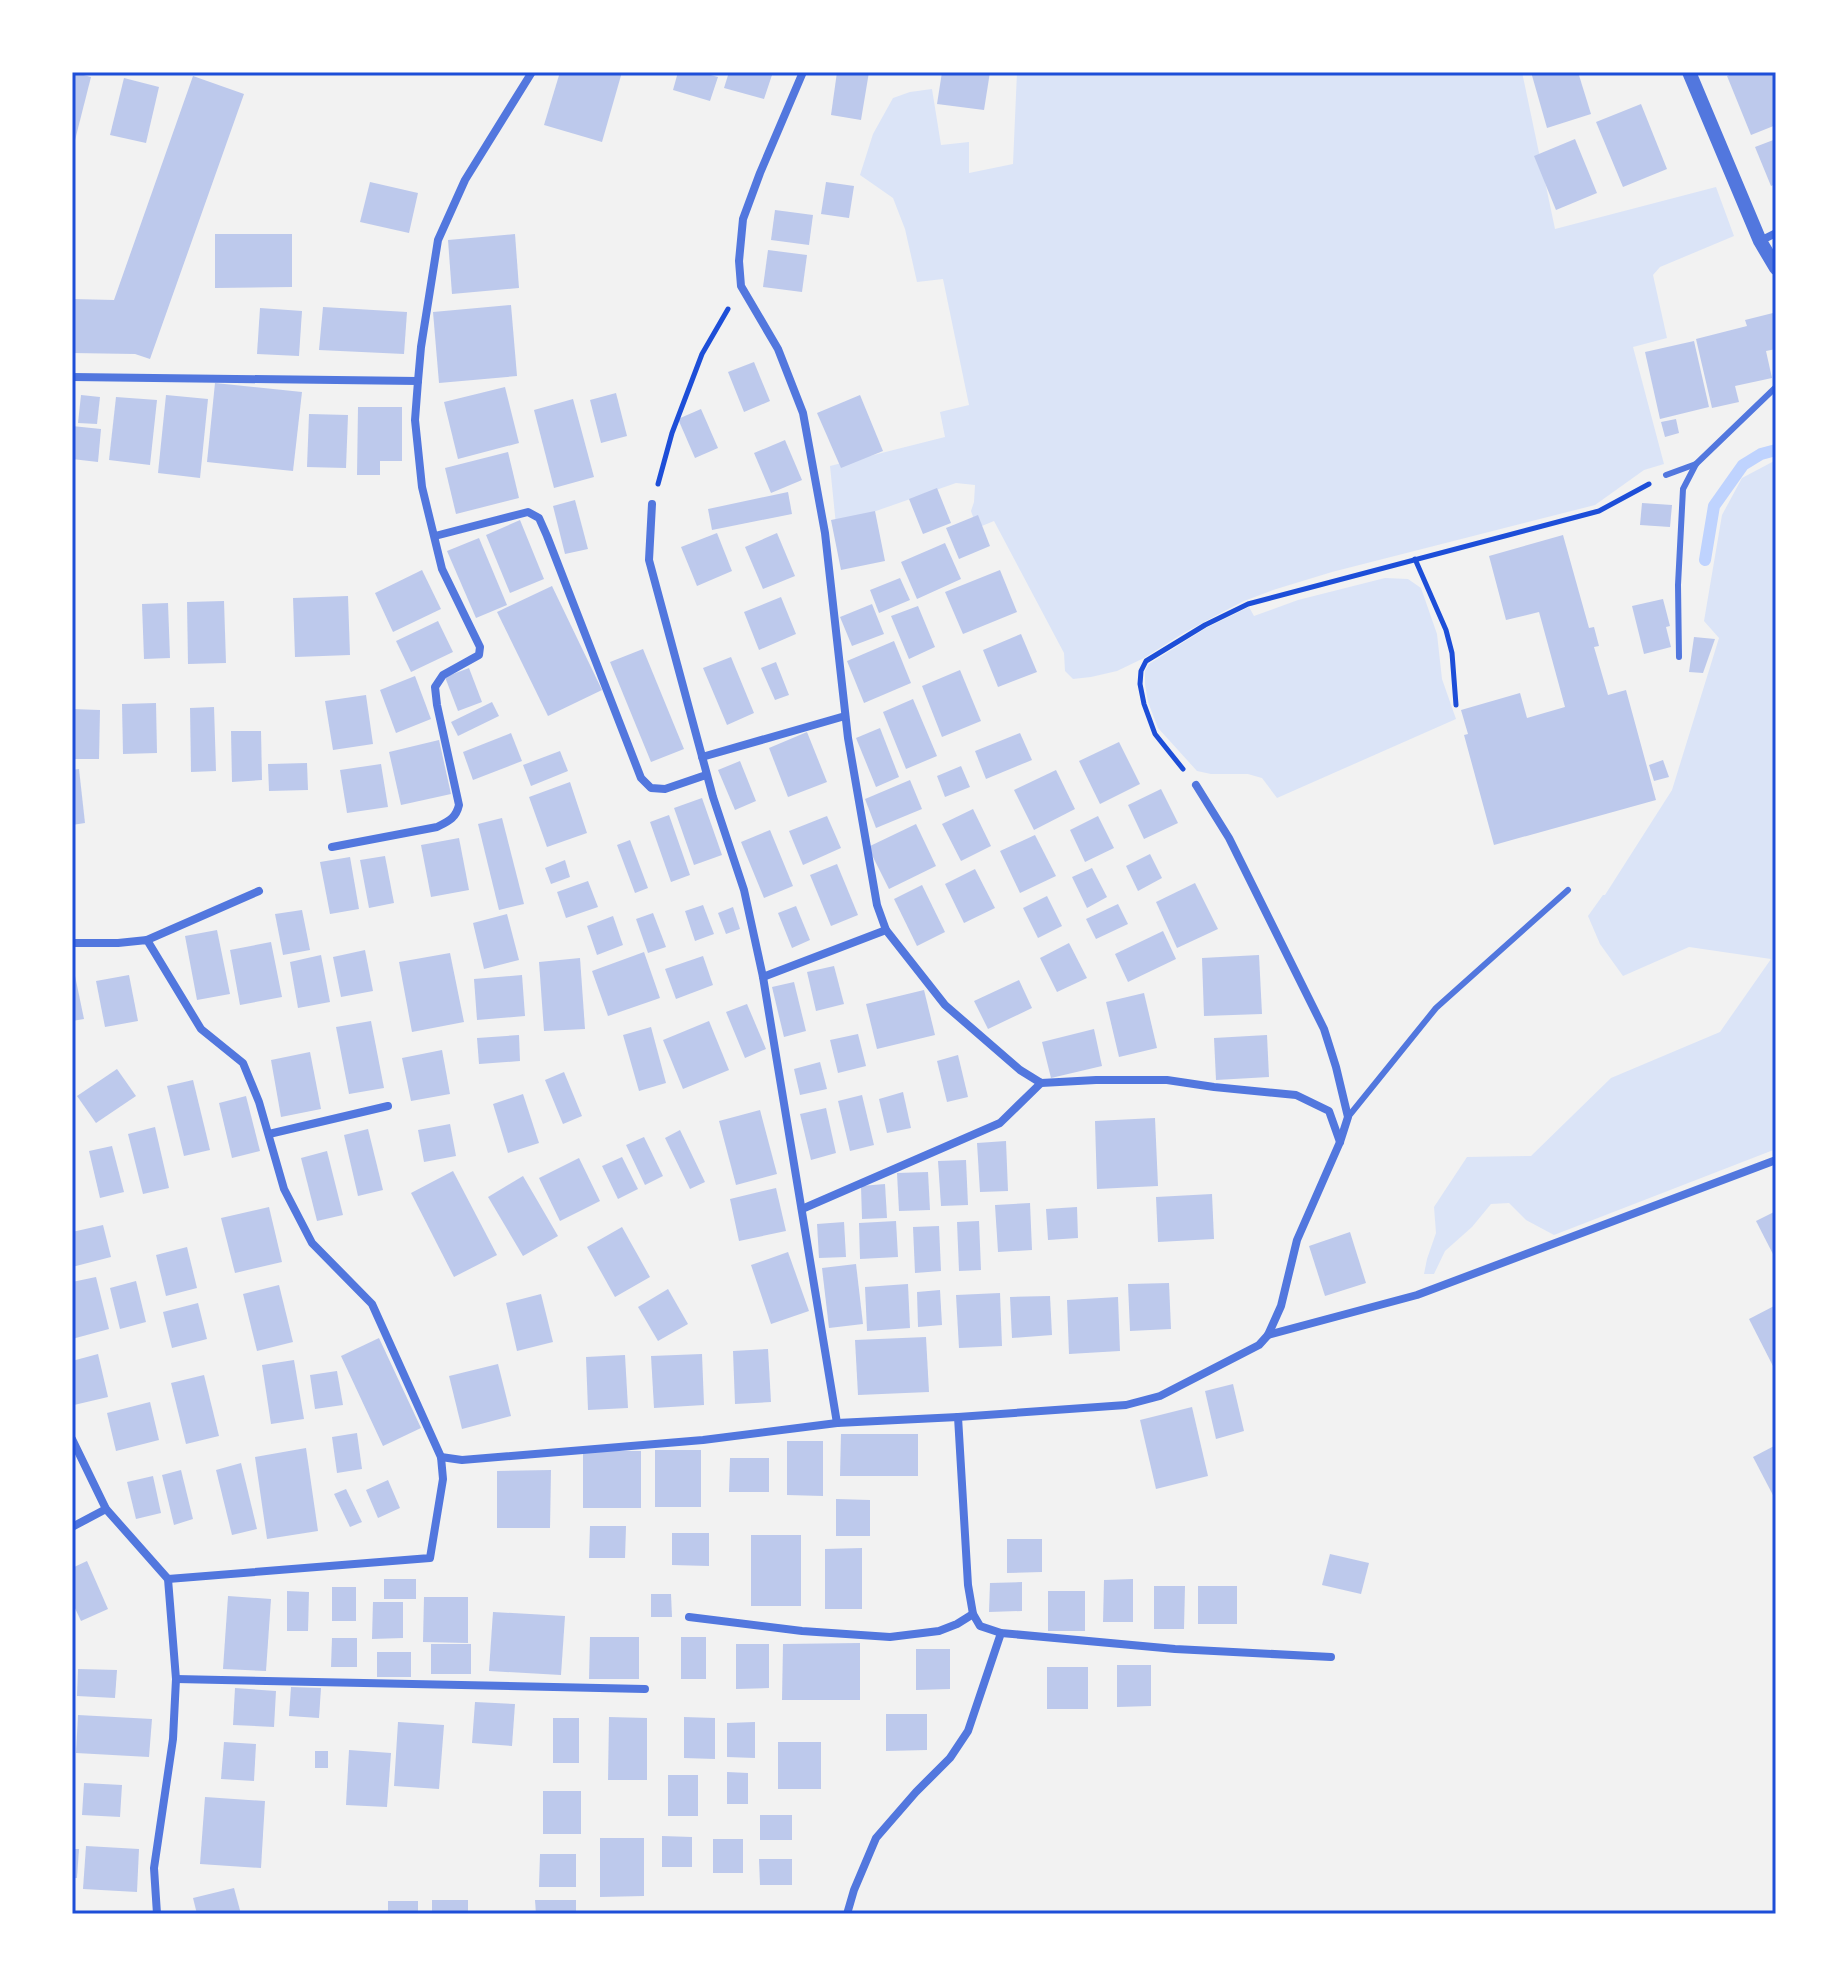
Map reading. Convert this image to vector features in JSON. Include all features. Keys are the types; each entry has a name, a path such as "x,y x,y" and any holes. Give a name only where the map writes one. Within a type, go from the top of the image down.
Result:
{"street":[{"path":"332,847 437,827 451,820 459,805 435,687 443,675 479,655 480,647 442,569 422,487 415,420 421,347 438,240 465,180 532,72"},
{"path":"803,72 743,219 739,261 741,286 778,349 803,413 825,533 845,716 877,905 886,930 945,1005 990,1046 1041,1083 1167,1080 1296,1095 1329,1111 1340,1142"},
{"path":"1689,72 1760,241 1776,268"},
{"path":"1760,241 1776,233"},
{"path":"72,377 418,381"},
{"path":"652,504 649,560 706,775 744,890 763,977 837,1423"},
{"path":"435,536 528,512 539,518 641,778 651,788 665,789 706,775"},
{"path":"702,757 845,716"},
{"path":"441,1457 462,1460 703,1440 837,1423 1126,1405 1160,1396 1259,1345 1268,1335 1281,1306 1297,1240 1348,1117 1324,1029 1229,838 1196,785"},
{"path":"72,943 147,940 259,891"},
{"path":"763,977 886,930"},
{"path":"147,940 201,1029 243,1063 259,1102 284,1189 312,1243 372,1304 441,1457 443,1479 430,1558 168,1579"},
{"path":"802,1209 1000,1123 1041,1083"},
{"path":"269,1134 388,1106"},
{"path":"1268,1335 1417,1295 1776,1160"},
{"path":"958,1417 968,1585 973,1614 980,1626 1001,1633 1175,1649 1331,1657"},
{"path":"72,1439 106,1509 168,1579 176,1679 173,1739 154,1868 157,1914"},
{"path":"72,1527 106,1509"},
{"path":"689,1617 802,1631 890,1637 939,1631 973,1614"},
{"path":"847,1914 876,1838 950,1758 968,1731 1001,1633"},
{"path":"176,1679 645,1689"}],"lane":[{"path":"1679,657 1678,585 1683,489 1696,464 1776,387"},
{"path":"1666,475 1696,464"},
{"path":"1348,1117 1436,1008 1568,890"}],"path":[{"path":"652,504 672,433 702,354 741,286"},
{"path":"1196,785 1155,734 1140,684 1146,661 1205,625 1248,604 1599,511 1666,475"},
{"path":"1415,559 1446,630 1452,653 1456,705"}],"shaded area":[{"path":"1017,72 1522,72 1555,229 1716,187 1734,236 1660,267 1653,275 1667,338 1633,347 1664,464 1644,470 1595,505 1273,590 1217,615 1117,671 1073,679 1065,671 1064,653 994,521 977,528 971,511 975,485 956,483 836,525 830,466 945,437 940,412 969,405 943,279 917,282 905,229 893,198 860,175 873,134 893,98 932,89 941,145 969,142 969,173 1013,164"},
{"path":"1776,460 1776,1149 1554,1235 1526,1220 1509,1203 1491,1204 1472,1227 1445,1251 1434,1274 1424,1274 1436,1233 1434,1207 1467,1157 1531,1156 1611,1078 1720,1032 1771,959 1689,947 1623,976 1600,944 1588,916 1605,895 1672,790 1719,638 1704,621 1722,515 1742,478"},
{"path":"1385,578 1408,579 1421,588 1437,634 1442,679 1456,719 1277,798 1262,778 1248,774 1197,771 1158,728 1145,684 1145,671 1149,664 1206,628 1249,607 1254,616 1298,600"}],"building":[{"path":"72,72 91,77 73,148 72,148"},
{"path":"560,72 622,72 602,142 544,125"},
{"path":"678,72 699,72 718,77 710,101 673,90"},
{"path":"729,72 773,72 764,99 724,88"},
{"path":"837,72 869,72 861,120 831,115"},
{"path":"942,72 990,72 984,110 937,104"},
{"path":"1531,72 1578,72 1591,114 1547,128"},
{"path":"1737,72 1774,72 1776,125 1751,135 1727,76"},
{"path":"193,76 244,94 150,359 135,354 72,353 72,299 114,300"},
{"path":"124,78 159,87 146,143 110,135"},
{"path":"1641,104 1667,169 1623,187 1596,122"},
{"path":"1575,139 1597,193 1556,210 1534,156"},
{"path":"1776,139 1776,184 1771,186 1755,147"},
{"path":"370,182 418,193 409,233 360,222"},
{"path":"826,182 854,186 849,218 821,214"},
{"path":"775,210 813,215 809,245 771,240"},
{"path":"215,234 292,234 292,287 215,288"},
{"path":"515,234 519,288 452,294 448,240"},
{"path":"768,250 807,255 802,292 763,287"},
{"path":"511,305 517,376 439,383 433,312"},
{"path":"323,307 407,312 404,354 319,350"},
{"path":"260,308 302,311 299,356 257,354"},
{"path":"1773,313 1776,349 1766,351 1772,378 1735,386 1739,402 1712,408 1696,339 1747,326 1745,320"},
{"path":"1694,341 1709,407 1660,419 1645,352"},
{"path":"754,362 770,401 744,412 728,372"},
{"path":"215,383 302,392 293,471 207,462"},
{"path":"505,387 519,443 458,459 444,402"},
{"path":"616,393 627,436 601,443 590,400"},
{"path":"81,395 100,397 97,424 78,423"},
{"path":"166,395 208,399 200,478 158,473"},
{"path":"860,395 883,451 841,468 817,413"},
{"path":"116,397 157,400 150,465 109,460"},
{"path":"573,399 594,477 554,488 534,410"},
{"path":"358,407 402,407 402,461 380,461 380,475 357,475"},
{"path":"701,409 718,448 695,458 678,419"},
{"path":"309,414 348,415 346,468 307,467"},
{"path":"1676,419 1679,433 1665,437 1661,422"},
{"path":"72,426 101,429 98,462 72,459"},
{"path":"785,440 802,480 771,493 754,453"},
{"path":"508,452 519,498 456,514 445,468"},
{"path":"937,488 951,523 923,534 909,499"},
{"path":"788,492 792,514 712,530 708,509"},
{"path":"575,500 588,549 565,554 553,506"},
{"path":"1642,503 1672,505 1670,527 1640,525"},
{"path":"875,511 885,561 841,570 831,520"},
{"path":"978,515 990,546 959,559 946,528"},
{"path":"520,520 544,579 510,593 486,535"},
{"path":"717,533 732,571 697,586 681,547"},
{"path":"777,533 795,576 763,589 745,547"},
{"path":"1563,535 1589,628 1594,627 1599,646 1594,647 1608,695 1626,690 1656,800 1494,845 1464,735 1468,734 1461,710 1520,693 1527,718 1565,707 1539,612 1506,620 1489,556"},
{"path":"479,538 507,605 476,618 447,551"},
{"path":"945,543 961,579 917,599 901,562"},
{"path":"422,570 441,609 393,632 375,593"},
{"path":"1000,570 1017,612 963,634 945,592"},
{"path":"900,578 910,600 879,613 870,590"},
{"path":"552,586 602,690 548,716 497,612"},
{"path":"348,596 350,655 295,657 293,598"},
{"path":"781,597 796,634 759,650 744,612"},
{"path":"1663,599 1670,626 1666,627 1671,647 1644,654 1632,606"},
{"path":"224,601 226,663 188,664 187,602"},
{"path":"168,603 170,658 144,659 142,604"},
{"path":"872,604 884,634 852,646 840,617"},
{"path":"918,606 935,647 909,659 891,616"},
{"path":"438,621 453,652 411,672 396,641"},
{"path":"1021,634 1037,672 998,687 983,650"},
{"path":"1694,637 1715,639 1703,673 1689,672"},
{"path":"894,641 911,683 864,703 847,661"},
{"path":"643,649 684,749 651,762 610,662"},
{"path":"731,657 754,713 727,725 703,668"},
{"path":"776,662 789,695 775,700 761,668"},
{"path":"469,668 482,702 458,711 445,677"},
{"path":"960,670 981,721 942,737 922,686"},
{"path":"415,676 431,719 396,733 380,690"},
{"path":"366,695 373,744 333,750 325,701"},
{"path":"913,699 937,756 906,769 883,712"},
{"path":"492,702 499,716 458,736 451,722"},
{"path":"156,703 157,753 123,754 122,704"},
{"path":"214,707 216,771 191,772 190,708"},
{"path":"72,709 100,710 99,759 72,759"},
{"path":"880,728 899,777 876,787 856,738"},
{"path":"231,731 261,731 262,780 232,782"},
{"path":"807,732 827,782 788,797 769,748"},
{"path":"511,733 522,761 473,780 463,752"},
{"path":"1020,733 1032,760 986,779 975,751"},
{"path":"439,740 451,794 401,805 389,752"},
{"path":"1119,742 1140,784 1100,804 1079,761"},
{"path":"560,751 568,771 531,786 523,765"},
{"path":"1663,760 1669,777 1654,781 1649,765"},
{"path":"740,761 756,801 735,810 718,770"},
{"path":"307,763 308,790 269,791 268,764"},
{"path":"381,764 388,807 347,813 340,770"},
{"path":"961,766 970,787 945,797 937,776"},
{"path":"79,769 85,823 72,825 72,770"},
{"path":"1056,770 1075,809 1034,830 1014,790"},
{"path":"910,780 922,809 876,828 865,799"},
{"path":"570,782 587,833 547,847 529,797"},
{"path":"1161,789 1178,823 1144,839 1128,805"},
{"path":"702,798 722,855 694,865 674,808"},
{"path":"973,809 991,846 961,861 942,824"},
{"path":"669,815 690,875 671,882 650,822"},
{"path":"827,816 841,848 803,865 789,831"},
{"path":"1098,816 1114,848 1085,862 1070,830"},
{"path":"502,818 524,904 499,910 478,824"},
{"path":"916,824 936,866 889,889 868,847"},
{"path":"770,830 793,886 764,898 741,842"},
{"path":"1035,835 1056,876 1020,893 1000,851"},
{"path":"459,838 469,890 431,897 421,845"},
{"path":"630,840 648,888 635,893 617,845"},
{"path":"1150,854 1162,878 1138,891 1126,866"},
{"path":"385,856 394,903 369,908 360,860"},
{"path":"350,857 359,909 330,914 320,862"},
{"path":"565,860 570,877 551,884 545,868"},
{"path":"837,864 858,915 831,926 810,875"},
{"path":"1092,868 1107,897 1087,908 1072,877"},
{"path":"975,869 995,908 964,923 945,884"},
{"path":"588,881 598,907 566,918 557,892"},
{"path":"1195,883 1218,929 1177,948 1156,902"},
{"path":"922,885 945,932 917,946 894,899"},
{"path":"1047,896 1062,926 1038,938 1023,908"},
{"path":"1118,904 1128,924 1096,939 1086,919"},
{"path":"703,905 714,934 695,941 685,911"},
{"path":"796,906 810,940 792,948 778,913"},
{"path":"733,907 740,929 726,934 718,913"},
{"path":"302,910 310,950 283,955 275,914"},
{"path":"653,913 666,947 648,953 636,919"},
{"path":"507,914 519,960 484,969 473,923"},
{"path":"613,916 623,945 597,955 587,926"},
{"path":"217,930 230,994 197,1000 185,936"},
{"path":"1163,931 1176,959 1128,982 1115,954"},
{"path":"271,942 282,997 240,1005 230,950"},
{"path":"1069,943 1087,978 1057,992 1040,958"},
{"path":"365,950 373,991 341,997 333,957"},
{"path":"644,952 660,998 608,1016 592,971"},
{"path":"450,953 464,1022 412,1032 399,962"},
{"path":"321,955 330,1002 298,1008 290,962"},
{"path":"1259,955 1262,1014 1204,1016 1202,958"},
{"path":"703,956 713,985 676,999 665,969"},
{"path":"580,958 585,1029 544,1031 539,962"},
{"path":"834,966 844,1004 816,1011 807,972"},
{"path":"72,967 84,1019 72,1021"},
{"path":"129,975 138,1021 105,1027 96,981"},
{"path":"522,975 525,1016 477,1020 474,979"},
{"path":"1019,980 1032,1008 988,1029 974,1001"},
{"path":"794,982 806,1031 784,1037 772,987"},
{"path":"924,990 935,1035 877,1049 866,1004"},
{"path":"1144,993 1157,1048 1119,1057 1106,1002"},
{"path":"747,1004 766,1049 745,1058 726,1012"},
{"path":"371,1021 384,1088 349,1094 336,1027"},
{"path":"709,1021 729,1070 683,1089 663,1040"},
{"path":"651,1027 666,1083 639,1091 623,1035"},
{"path":"1094,1029 1102,1066 1051,1078 1042,1042"},
{"path":"858,1034 866,1066 838,1073 830,1040"},
{"path":"519,1035 520,1061 479,1064 477,1038"},
{"path":"1267,1035 1269,1077 1216,1080 1214,1038"},
{"path":"442,1050 450,1094 411,1101 402,1058"},
{"path":"310,1052 321,1109 281,1117 271,1060"},
{"path":"958,1055 968,1097 947,1102 937,1061"},
{"path":"820,1062 827,1089 800,1095 794,1069"},
{"path":"117,1069 136,1096 96,1123 77,1096"},
{"path":"564,1072 582,1116 563,1124 545,1080"},
{"path":"193,1080 210,1150 184,1156 167,1086"},
{"path":"903,1092 911,1128 887,1133 879,1099"},
{"path":"523,1094 539,1143 508,1153 493,1104"},
{"path":"862,1095 874,1145 850,1151 838,1101"},
{"path":"246,1096 260,1151 232,1158 219,1103"},
{"path":"826,1108 836,1153 811,1160 800,1114"},
{"path":"760,1110 777,1174 736,1185 719,1121"},
{"path":"1155,1118 1158,1186 1097,1189 1095,1121"},
{"path":"450,1124 456,1156 424,1162 418,1130"},
{"path":"155,1127 169,1188 143,1194 128,1134"},
{"path":"368,1129 383,1190 358,1196 344,1135"},
{"path":"680,1130 705,1182 690,1189 665,1138"},
{"path":"644,1137 663,1176 645,1185 626,1145"},
{"path":"1006,1141 1008,1191 980,1192 977,1143"},
{"path":"112,1146 124,1192 100,1198 89,1151"},
{"path":"327,1151 343,1215 317,1221 301,1158"},
{"path":"622,1157 638,1189 618,1199 602,1166"},
{"path":"579,1158 600,1201 560,1221 539,1178"},
{"path":"966,1160 968,1205 941,1206 938,1161"},
{"path":"453,1171 497,1255 454,1277 411,1193"},
{"path":"928,1172 930,1210 899,1211 897,1173"},
{"path":"523,1176 558,1236 523,1256 488,1197"},
{"path":"885,1184 887,1218 862,1219 861,1186"},
{"path":"776,1188 786,1231 739,1241 730,1199"},
{"path":"1212,1194 1214,1239 1158,1242 1156,1197"},
{"path":"1030,1203 1032,1250 998,1252 995,1205"},
{"path":"269,1207 282,1262 235,1273 221,1218"},
{"path":"1077,1207 1078,1238 1048,1240 1046,1209"},
{"path":"1776,1211 1776,1260 1756,1221"},
{"path":"896,1221 898,1257 860,1259 859,1223"},
{"path":"979,1221 981,1270 959,1271 957,1222"},
{"path":"844,1222 846,1257 819,1258 817,1224"},
{"path":"103,1225 111,1257 72,1267 72,1232"},
{"path":"939,1226 941,1271 915,1273 913,1227"},
{"path":"622,1227 650,1277 615,1297 587,1247"},
{"path":"1350,1232 1366,1283 1325,1296 1309,1246"},
{"path":"187,1247 197,1288 166,1296 156,1255"},
{"path":"788,1252 809,1311 771,1324 751,1265"},
{"path":"856,1264 863,1324 829,1328 822,1268"},
{"path":"96,1277 109,1329 72,1339 72,1282"},
{"path":"136,1281 146,1322 120,1329 110,1288"},
{"path":"1169,1283 1171,1329 1130,1331 1128,1284"},
{"path":"908,1284 910,1328 867,1331 865,1287"},
{"path":"279,1285 293,1342 257,1351 243,1294"},
{"path":"668,1289 688,1324 658,1341 638,1307"},
{"path":"940,1290 942,1325 918,1327 917,1292"},
{"path":"1000,1293 1002,1346 959,1348 956,1295"},
{"path":"541,1294 553,1342 517,1351 506,1303"},
{"path":"1050,1296 1052,1335 1012,1338 1010,1297"},
{"path":"1118,1297 1120,1351 1069,1354 1067,1300"},
{"path":"198,1303 207,1339 172,1348 163,1312"},
{"path":"1776,1305 1776,1372 1749,1319"},
{"path":"926,1337 929,1392 858,1395 855,1340"},
{"path":"379,1338 421,1428 383,1446 341,1356"},
{"path":"768,1349 771,1402 735,1404 733,1351"},
{"path":"98,1354 108,1397 74,1405 72,1361"},
{"path":"702,1354 704,1405 654,1408 651,1356"},
{"path":"625,1355 628,1408 588,1410 586,1357"},
{"path":"294,1360 304,1419 271,1424 262,1365"},
{"path":"498,1364 511,1416 462,1429 449,1376"},
{"path":"337,1371 343,1405 315,1409 310,1375"},
{"path":"204,1375 219,1436 186,1444 171,1383"},
{"path":"1233,1384 1244,1431 1216,1439 1205,1391"},
{"path":"150,1402 159,1440 116,1451 107,1413"},
{"path":"1192,1407 1208,1476 1156,1489 1140,1420"},
{"path":"357,1433 362,1469 337,1473 332,1437"},
{"path":"841,1434 918,1434 918,1476 840,1476"},
{"path":"787,1441 823,1441 823,1496 787,1495"},
{"path":"1776,1445 1776,1501 1753,1457"},
{"path":"306,1448 318,1531 267,1539 255,1457"},
{"path":"655,1450 701,1450 701,1507 655,1507"},
{"path":"583,1451 641,1451 641,1508 583,1508"},
{"path":"730,1458 769,1458 769,1492 729,1492"},
{"path":"241,1463 257,1529 232,1535 216,1470"},
{"path":"181,1470 193,1519 174,1525 162,1475"},
{"path":"551,1470 550,1528 497,1528 497,1471"},
{"path":"153,1476 161,1513 136,1519 127,1482"},
{"path":"388,1480 400,1508 378,1518 366,1490"},
{"path":"346,1489 362,1522 350,1527 334,1494"},
{"path":"836,1499 870,1500 870,1536 836,1536"},
{"path":"590,1526 626,1526 625,1558 589,1558"},
{"path":"672,1533 709,1533 709,1566 672,1565"},
{"path":"751,1535 801,1535 801,1606 751,1606"},
{"path":"1007,1539 1042,1539 1042,1572 1007,1573"},
{"path":"862,1548 862,1609 825,1609 825,1549"},
{"path":"1330,1554 1369,1563 1361,1594 1322,1585"},
{"path":"87,1561 108,1609 81,1621 72,1602 72,1568"},
{"path":"384,1579 416,1579 416,1599 384,1599"},
{"path":"1133,1579 1133,1622 1103,1622 1104,1580"},
{"path":"1022,1582 1022,1611 989,1612 990,1583"},
{"path":"1154,1586 1185,1586 1184,1629 1154,1629"},
{"path":"1198,1586 1237,1586 1237,1624 1198,1624"},
{"path":"332,1587 356,1587 356,1621 332,1621"},
{"path":"287,1591 309,1592 308,1631 287,1631"},
{"path":"1048,1591 1085,1591 1085,1631 1048,1631"},
{"path":"651,1594 671,1594 672,1617 651,1617"},
{"path":"228,1596 271,1599 266,1671 223,1669"},
{"path":"424,1597 468,1597 468,1643 423,1642"},
{"path":"373,1602 403,1602 403,1638 372,1639"},
{"path":"493,1612 565,1616 561,1675 489,1671"},
{"path":"590,1637 639,1637 639,1679 589,1679"},
{"path":"681,1637 706,1637 706,1679 681,1679"},
{"path":"332,1638 357,1638 357,1667 331,1667"},
{"path":"860,1643 860,1700 782,1700 783,1644"},
{"path":"431,1644 471,1644 471,1674 431,1674"},
{"path":"736,1644 769,1644 769,1688 736,1689"},
{"path":"916,1649 950,1649 950,1689 916,1690"},
{"path":"377,1652 411,1652 411,1677 377,1677"},
{"path":"1117,1665 1151,1665 1151,1706 1117,1707"},
{"path":"1047,1667 1088,1667 1088,1709 1047,1709"},
{"path":"78,1669 117,1670 115,1698 77,1696"},
{"path":"291,1687 321,1688 319,1718 289,1716"},
{"path":"235,1688 276,1691 274,1727 233,1725"},
{"path":"475,1702 515,1704 512,1746 472,1743"},
{"path":"886,1714 927,1714 927,1750 886,1751"},
{"path":"78,1715 152,1719 149,1757 76,1753"},
{"path":"609,1717 647,1718 647,1780 608,1780"},
{"path":"684,1717 715,1718 715,1759 684,1758"},
{"path":"553,1718 579,1718 579,1763 553,1763"},
{"path":"398,1722 444,1725 439,1789 394,1786"},
{"path":"755,1722 755,1758 727,1757 727,1723"},
{"path":"224,1742 256,1744 254,1781 221,1779"},
{"path":"778,1742 821,1742 821,1789 778,1789"},
{"path":"349,1750 391,1753 387,1807 346,1805"},
{"path":"315,1751 328,1751 328,1768 315,1768"},
{"path":"727,1772 748,1773 748,1804 727,1804"},
{"path":"668,1775 698,1775 698,1816 668,1816"},
{"path":"84,1783 122,1785 120,1817 82,1815"},
{"path":"543,1791 581,1791 581,1834 543,1834"},
{"path":"205,1797 265,1801 261,1868 200,1864"},
{"path":"760,1815 792,1815 792,1840 760,1840"},
{"path":"662,1836 692,1837 692,1867 662,1867"},
{"path":"600,1838 644,1838 644,1896 600,1897"},
{"path":"713,1839 743,1839 743,1873 713,1873"},
{"path":"86,1846 139,1849 137,1892 83,1889"},
{"path":"72,1849 79,1849 77,1878 72,1878"},
{"path":"540,1854 576,1854 576,1887 539,1887"},
{"path":"759,1859 792,1859 792,1885 760,1885"},
{"path":"234,1888 241,1914 197,1914 193,1898"},
{"path":"432,1900 468,1900 468,1914 432,1914"},
{"path":"535,1900 576,1900 576,1914 536,1914"},
{"path":"388,1901 418,1901 418,1914 388,1914"}],"waterway":[{"path":"1705,560 1714,506 1743,465 1761,454 1776,450"}]}
